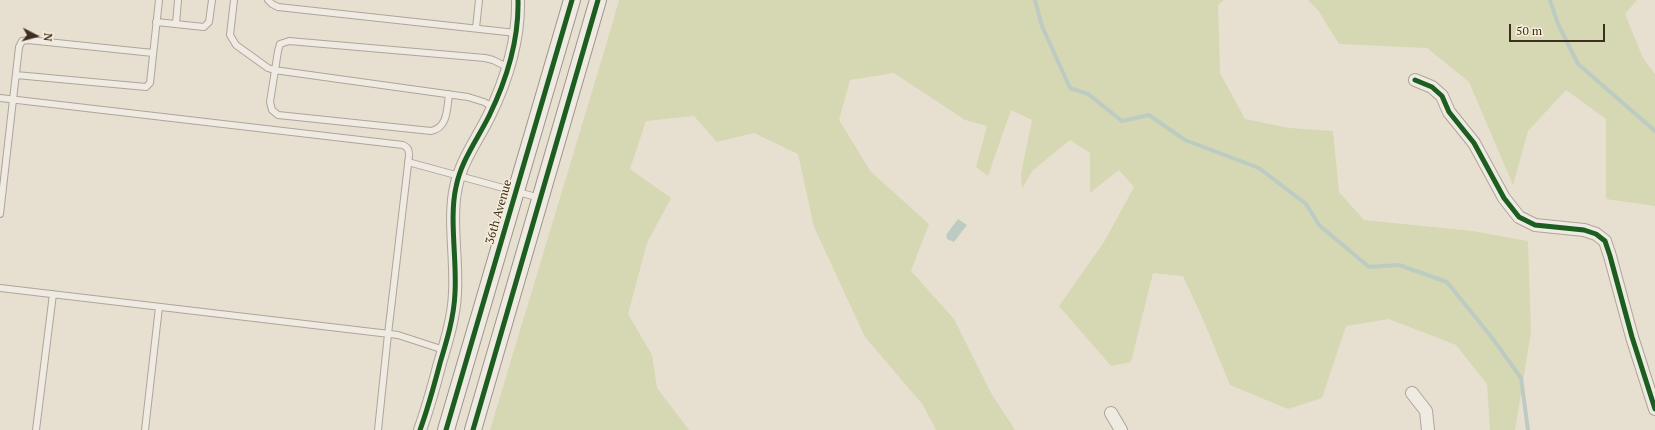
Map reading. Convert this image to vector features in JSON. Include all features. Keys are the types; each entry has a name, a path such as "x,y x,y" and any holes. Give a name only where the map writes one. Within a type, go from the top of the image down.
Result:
{"main road":[{"name":"36th Avenue","path":"446,430 572,0"},
{"path":"473,430 598,0"}],"street":[{"path":"420,430 452,321 456,271 453,204 459,175 469,151 493,107 509,68 516,33 518,0"},
{"path":"1415,80 1432,87 1442,96 1449,112 1474,143 1504,198 1519,218 1534,225 1584,230 1596,234 1604,241 1610,256 1622,303 1655,409"},
{"path":"1412,393 1426,411 1428,430"},
{"path":"1110,413 1121,430"}],"lane":[{"path":"16,75 146,87 150,83 159,0"},
{"path":"176,24 178,0"},
{"path":"156,22 204,27 210,19 212,0"},
{"path":"234,0 230,35 232,40 236,45 268,68 468,97 484,102 493,107"},
{"path":"268,0 278,7 516,33"},
{"path":"476,28 479,0"},
{"path":"0,214 19,47 22,41 28,40 153,53"},
{"path":"449,94 446,117 438,128 431,131 278,115 272,110 270,102 274,70 280,44 289,41 485,58 509,68"},
{"path":"0,98 403,145 409,151 378,430"},
{"path":"408,162 540,198"},
{"path":"0,288 398,335 444,350"},
{"path":"36,430 53,294"},
{"path":"144,430 159,307"}],"green space":[{"path":"619,0 1224,0 1218,5 1220,73 1245,119 1289,128 1333,131 1339,192 1364,220 1472,231 1528,241 1531,332 1515,430 1490,430 1487,384 1456,345 1389,319 1346,326 1322,398 1288,409 1230,385 1202,317 1183,276 1153,273 1131,362 1111,366 1059,306 1104,242 1134,187 1119,170 1090,193 1090,153 1070,140 1032,171 1022,189 1021,174 1032,120 1011,110 988,176 976,167 987,126 965,120 894,73 850,80 839,120 871,172 929,224 911,271 954,319 991,393 1015,430 936,430 923,405 865,337 814,227 798,154 754,133 717,142 694,116 646,121 630,169 671,198 647,243 628,314 652,355 657,388 689,430 490,430"},
{"path":"1308,0 1637,0 1625,14 1643,58 1655,74 1655,206 1606,199 1606,119 1566,90 1528,131 1513,185 1469,82 1427,48 1339,44 1318,10"}],"shaded area":[{"path":"958,219 967,225 954,242 947,239 946,235"}],"waterway":[{"path":"1035,0 1042,26 1070,88 1088,94 1122,121 1149,115 1185,140 1259,168 1306,204 1319,225 1369,267 1399,265 1447,282 1493,339 1521,378 1528,430"},
{"path":"1550,0 1558,24 1578,64 1655,131"}],"cycle path":[{"path":"420,430 431,397 450,328 453,311 455,293 453,212 458,177 465,159 489,116 511,60 518,15 518,0"},
{"path":"446,430 572,0"},
{"path":"473,430 598,0"},
{"path":"1415,80 1432,87 1442,96 1449,112 1474,143 1504,198 1519,217 1535,225 1584,230 1596,234 1605,241 1632,337 1655,409"}]}
